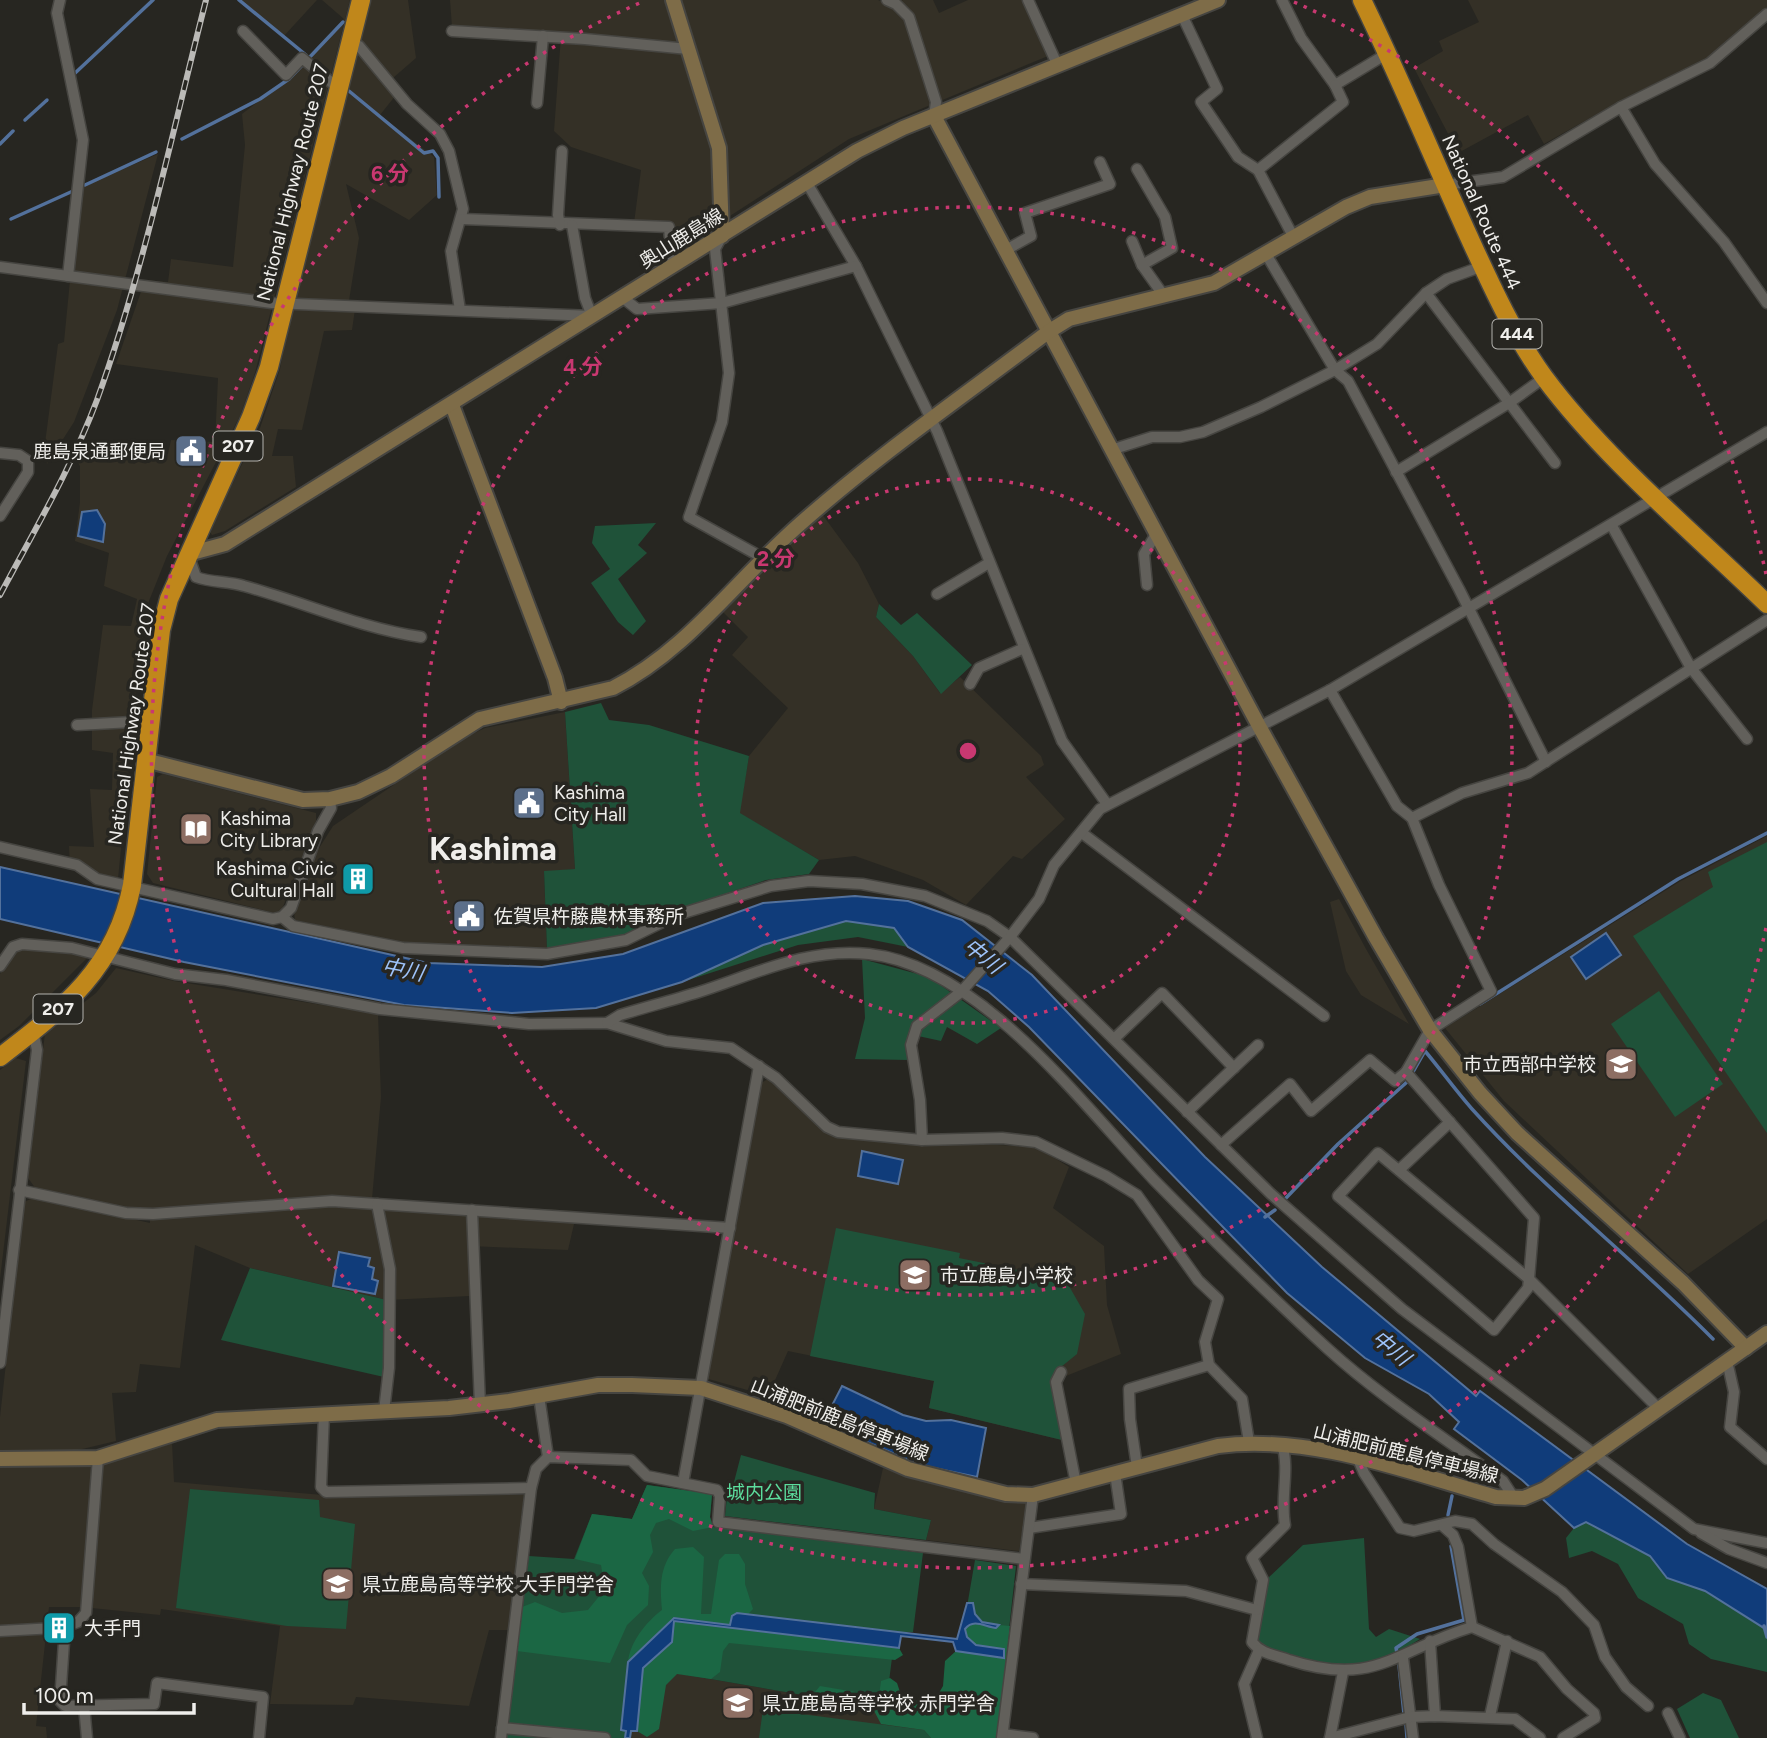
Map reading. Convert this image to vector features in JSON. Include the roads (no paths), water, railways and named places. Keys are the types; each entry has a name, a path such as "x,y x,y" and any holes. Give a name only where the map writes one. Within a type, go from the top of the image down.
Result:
{"highway":[{"name":"National Highway Route 207","path":"0,1057 85,983 107,956 123,923 131,887 161,629 169,599 251,417 269,367 282,303 361,0"},
{"name":"National Route 444","path":"1362,0 1514,330 1545,377 1592,432 1767,604"}],"street":[{"path":"60,0 57,13 83,140 68,276"},
{"path":"673,0 719,148 722,236 715,249 729,373 722,422 689,517 762,558"},
{"path":"887,0 896,4 909,17 936,102 934,116 1004,251 1259,726 1430,1030 1480,1093 1517,1133 1683,1283 1746,1348"},
{"path":"1028,0 1057,64"},
{"name":"奥山鹿島線","path":"188,554 225,544 857,151 1057,64 1218,0"},
{"path":"1258,170 1343,102 1335,85 1301,38 1282,0"},
{"path":"145,760 303,800 330,799 358,792 391,776 480,719 613,688 633,678 690,631 762,558 846,485 1048,332 1069,319 1214,283 1346,207 1370,197 1503,177 1621,107 1710,63 1767,14"},
{"path":"1182,15 1217,89 1201,102 1238,157 1258,170 1294,238"},
{"path":"243,31 286,75 302,58 338,88"},
{"path":"452,32 543,36 688,49"},
{"path":"537,103 543,36"},
{"path":"350,43 359,46 407,104 440,134 449,151 463,209 463,219 451,251 460,310"},
{"path":"1335,85 1388,53"},
{"path":"1621,107 1655,164 1724,242 1767,303"},
{"path":"560,225 558,215 562,151"},
{"path":"1004,251 1031,236 1025,213 1110,184 1100,162"},
{"path":"1137,169 1165,217 1172,248 1142,265"},
{"path":"807,183 856,266 930,421 1062,741 1107,804"},
{"path":"463,219 560,225 669,227 672,266"},
{"path":"0,267 282,303 592,316 585,298 572,225"},
{"path":"1132,241 1142,265 1164,296"},
{"path":"1266,254 1335,370 1348,381 1546,762"},
{"path":"622,297 637,309 722,303 856,266"},
{"path":"1111,450 1152,437 1180,437 1203,432 1230,422 1335,370 1377,344 1426,293 1447,279 1483,266"},
{"path":"1426,293 1555,463"},
{"path":"1396,471 1509,403 1545,377"},
{"path":"452,405 555,678 561,702"},
{"path":"922,1140 920,1100 911,1045 913,1034 924,1020 961,992 1010,937 1039,899 1054,865 1107,804 1330,690 1469,611 1767,432"},
{"path":"220,441 220,453 232,460"},
{"path":"0,453 19,455 28,461 28,472 0,516"},
{"path":"1612,526 1691,668 1747,739"},
{"path":"1147,585 1144,554 1156,534"},
{"path":"188,554 196,577 206,581 240,584 355,622 421,637"},
{"path":"937,594 989,563"},
{"path":"1412,818 1462,793 1528,773 1767,620"},
{"path":"970,684 979,668 1022,649"},
{"path":"1221,1145 1290,1084 1311,1111 1370,1060 1395,1081 1406,1072 1430,1030 1491,991 1439,885 1412,818 1397,806 1330,690"},
{"path":"77,725 150,721"},
{"path":"0,847 77,865 97,879 273,919 282,917 291,908 318,831 331,808 330,799"},
{"path":"1082,832 1324,1016"},
{"path":"282,917 293,926 403,948 454,953 547,954 626,940 677,915 771,886 809,881 893,888 925,895 987,921 1010,937 1221,1145 1317,1236 1383,1293 1593,1455 1694,1529 1729,1549 1767,1563"},
{"path":"0,966 13,947 22,944 72,948 175,974 444,1017 529,1024 607,1023 666,1041 731,1048 776,1078 827,1127 838,1132 922,1140 1003,1139 1036,1142 1106,1176 1137,1195 1198,1280 1215,1292 1218,1299 1205,1342 1209,1364 1242,1399 1249,1442"},
{"path":"607,1023 620,1015 802,957 832,952 870,954 932,973 961,992 1026,1044 1189,1216 1329,1350 1503,1481 1514,1499"},
{"path":"1115,1038 1162,993 1234,1068"},
{"path":"0,1363 4,1286 37,1050 33,1031"},
{"path":"1187,1112 1258,1045"},
{"path":"683,1483 759,1066"},
{"path":"1406,1072 1534,1218 1528,1279 1528,1288 1494,1330 1338,1196 1378,1153 1528,1279 1659,1409"},
{"path":"1399,1170 1450,1122"},
{"path":"19,1190 126,1213 153,1214 332,1201 730,1228"},
{"path":"377,1204 390,1269 389,1368 384,1412"},
{"path":"472,1210 480,1405"},
{"path":"1593,1455 1767,1334"},
{"path":"1727,1361 1734,1392 1730,1427 1767,1459"},
{"path":"1137,1467 1129,1419 1129,1389 1209,1364"},
{"path":"1061,1373 1056,1382 1076,1484"},
{"name":"山浦肥前鹿島停車場線","path":"0,1459 98,1458 217,1420 480,1405 598,1385 701,1388 787,1416 908,1469 1006,1494 1033,1495 1218,1446 1249,1442 1282,1444 1358,1459 1496,1497 1514,1499 1534,1496 1593,1455"},
{"path":"539,1396 548,1457"},
{"path":"324,1414 321,1487 326,1492 531,1489"},
{"path":"1282,1444 1286,1456 1281,1506 1284,1525 1252,1558 1263,1580 1252,1642 1259,1650 1303,1665 1342,1672 1360,1671 1403,1658 1430,1641 1472,1627 1540,1657 1567,1689 1594,1713 1595,1718 1563,1738"},
{"path":"605,1738 501,1733 531,1489 536,1469 548,1457 631,1460 647,1476 717,1490 720,1496 718,1522 1024,1559"},
{"path":"0,1631 61,1628 78,1622 86,1613 98,1458"},
{"path":"1358,1459 1363,1473 1400,1528 1414,1531 1455,1521 1472,1524 1494,1544 1562,1592 1594,1625 1605,1657 1626,1687 1648,1706"},
{"path":"1028,1528 1121,1514 1115,1473"},
{"path":"1033,1495 1003,1736 1033,1738"},
{"path":"1443,1526 1453,1535 1458,1546 1472,1627"},
{"path":"1694,1529 1767,1543"},
{"path":"1021,1584 1186,1591 1257,1609"},
{"path":"61,1628 60,1701 65,1706 154,1704 157,1683 263,1697 259,1738"},
{"path":"1430,1641 1435,1716"},
{"path":"1490,1716 1507,1641"},
{"path":"1257,1738 1244,1684 1259,1650"},
{"path":"1403,1658 1413,1738"},
{"path":"1342,1672 1330,1738 1410,1717 1435,1716 1515,1719 1540,1738"},
{"path":"84,1706 86,1738"},
{"path":"1668,1713 1680,1738"}],"water":[{"path":"97,510 105,524 103,542 78,536 82,512"},
{"name":"中川","path":"0,867 428,963 542,967 623,954 763,903 855,896 908,901 962,920 1032,975 1205,1157 1322,1267 1476,1396 1480,1391 1687,1544 1767,1589 1767,1630 1705,1591 1667,1578 1650,1556 1586,1522 1574,1528 1522,1480 1454,1429 1459,1422 1429,1394 1365,1358 1287,1293 1029,1027 988,991 908,947 894,928 846,921 763,945 682,982 596,1008 512,1013 404,1005 184,962 0,919"},
{"path":"1606,933 1621,955 1586,979 1571,957"},
{"path":"862,1151 903,1160 898,1184 858,1176"},
{"path":"339,1252 370,1258 368,1266 374,1268 372,1279 378,1281 375,1294 333,1286"},
{"path":"842,1386 903,1415 926,1421 951,1420 986,1428 977,1477 920,1465 823,1423"},
{"path":"967,1603 973,1603 975,1614 982,1622 999,1625 996,1628 972,1624 965,1629 967,1637 976,1645 1004,1649 1004,1658 956,1651 953,1642 901,1636 899,1648 674,1621 672,1642 643,1668 637,1731 631,1731 630,1738 625,1738 626,1731 621,1730 628,1662 674,1618 730,1625 732,1616 737,1613 957,1639"}],"waterway":[{"path":"73,75 153,0"},
{"path":"239,0 306,55"},
{"path":"182,139 260,99 289,79 343,22"},
{"path":"349,91 424,153 433,151 438,158 439,197"},
{"path":"25,120 47,100"},
{"path":"0,144 13,131"},
{"path":"85,185 156,152"},
{"path":"11,219 73,191"},
{"path":"1480,1004 1678,879 1767,833"},
{"path":"1413,1072 1425,1051 1500,1139 1713,1339"},
{"path":"1286,1198 1338,1144 1407,1082"},
{"path":"1265,1217 1275,1210"},
{"path":"1463,1473 1473,1462"},
{"path":"1448,1515 1452,1496"},
{"path":"1397,1653 1396,1648 1417,1634 1464,1620 1451,1546"},
{"path":"1764,1626 1767,1637"},
{"path":"1399,1665 1404,1714"},
{"path":"1406,1724 1407,1738"}],"railway":[{"path":"0,595 87,425 114,351 143,251 206,0"}],"place":[{"name":"鹿島泉通郵便局","path":"191,451"},
{"name":"Kashima City Hall","path":"529,803"},
{"name":"Kashima City Library","path":"196,829"},
{"name":"Kashima Civic Cultural Hall","path":"358,879"},
{"name":"佐賀県杵藤農林事務所","path":"469,916"},
{"name":"市立西部中学校","path":"1621,1064"},
{"name":"市立鹿島小学校","path":"915,1275"},
{"name":"県立鹿島高等学校 大手門学舎","path":"338,1584"},
{"name":"大手門","path":"59,1628"},
{"name":"県立鹿島高等学校 赤門学舎","path":"738,1703"}],"district":[{"name":"Kashima","path":"493,848"}],"park label":[{"name":"城内公園","path":"764,1492"}]}
